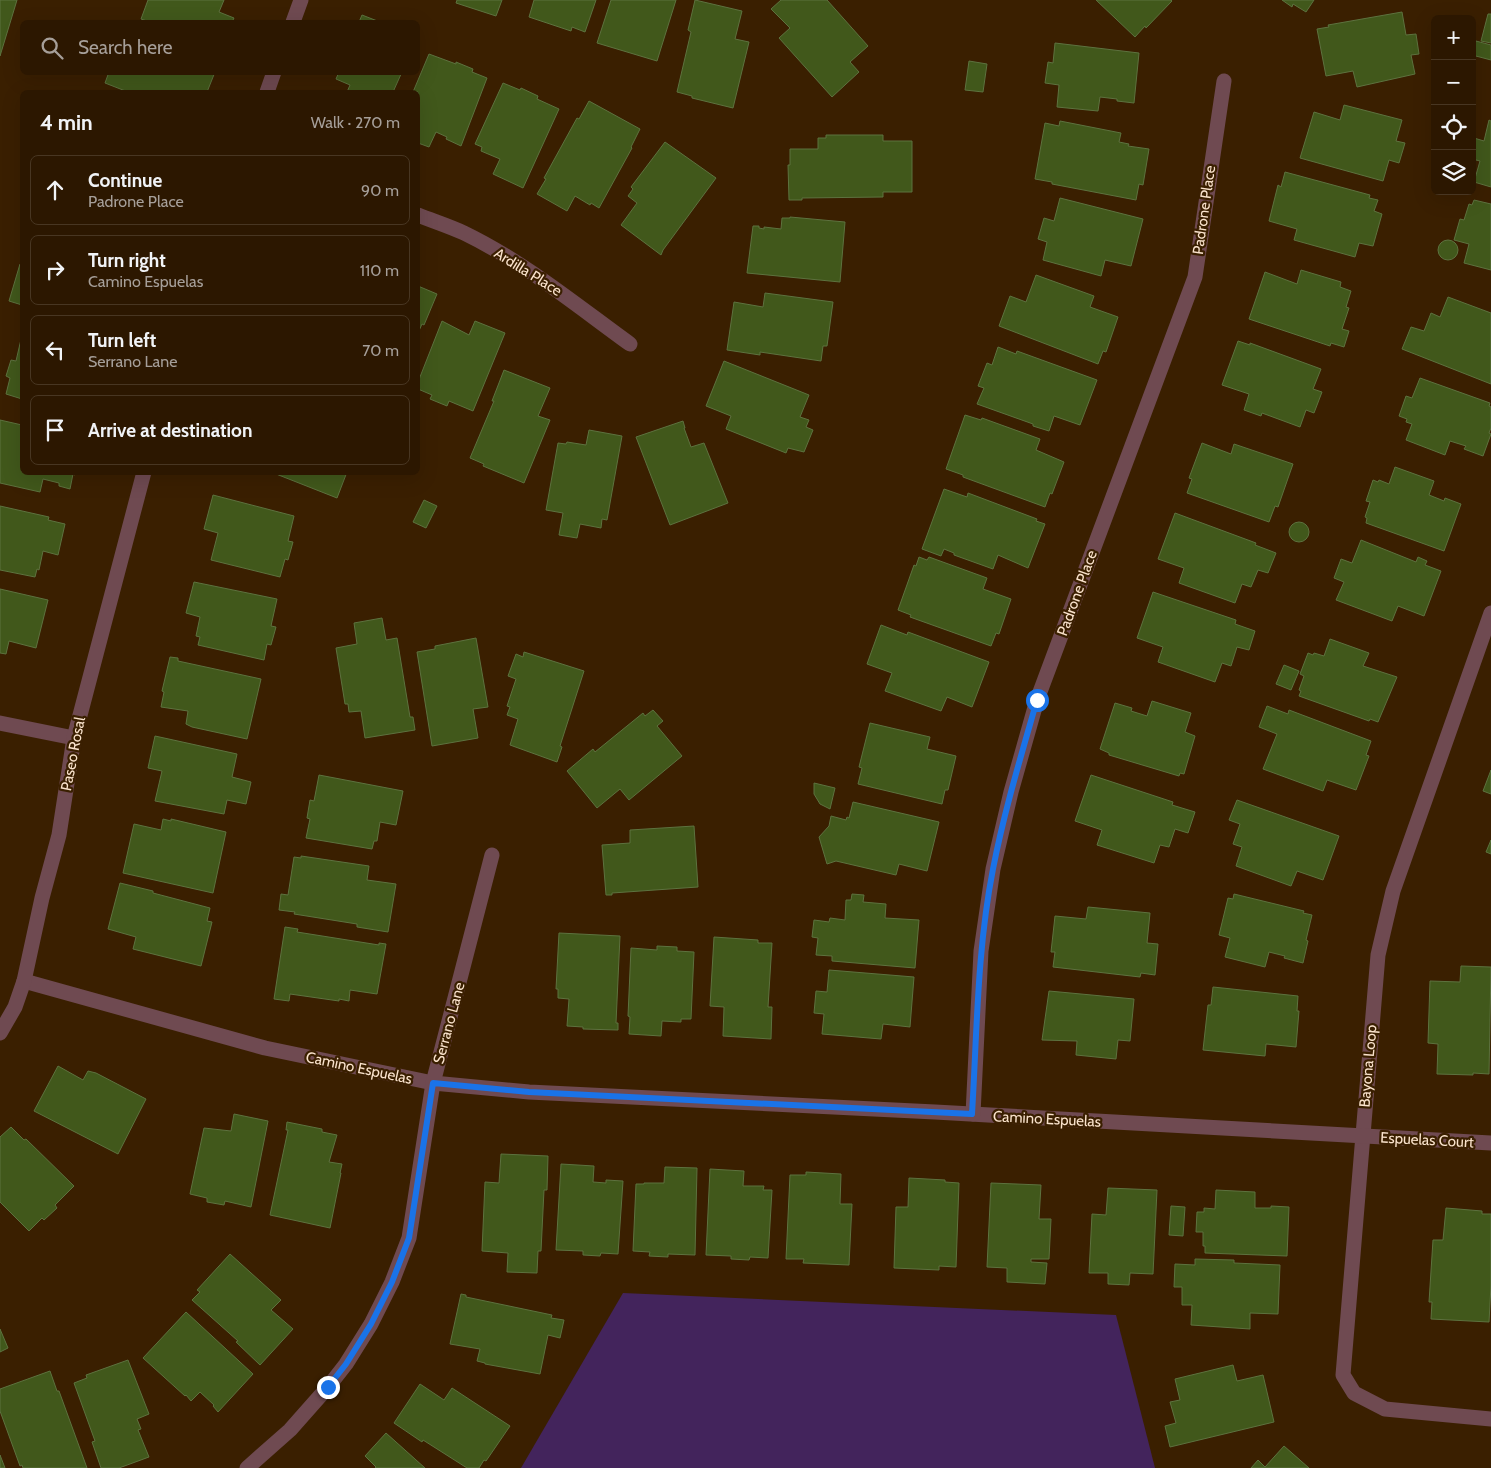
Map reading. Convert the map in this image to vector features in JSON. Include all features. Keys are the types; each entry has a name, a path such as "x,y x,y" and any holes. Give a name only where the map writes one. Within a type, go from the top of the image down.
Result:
{"street":[{"path":"294,20 301,0"},
{"path":"268,90 273,75"},
{"name":"Padrone Place","path":"972,1114 981,951 993,869 1009,801 1037,700 1194,277 1224,81"},
{"name":"Ardilla Place","path":"420,216 464,233 528,270 573,300 630,344"},
{"name":"Paseo Rosal","path":"0,1033 15,1006 24,981 42,898 59,835 74,738 143,475"},
{"name":"Bayona Loop","path":"1490,618 1393,891 1378,955 1343,1375 1354,1393 1385,1409 1491,1419"},
{"path":"0,723 74,738"},
{"name":"Serrano Lane","path":"247,1468 290,1430 317,1402 356,1348 389,1289 409,1238 433,1083 492,855"},
{"name":"Camino Espuelas","path":"24,981 265,1048 433,1083 529,1092 972,1114 1362,1137"},
{"name":"Espuelas Court","path":"1362,1137 1491,1143"}],"shaded area":[{"path":"623,1293 1116,1315 1155,1468 521,1468"}],"building":[{"path":"0,0 17,0 0,56"},
{"path":"148,0 224,0 219,12 234,18 233,20 141,19"},
{"path":"457,0 502,0 496,16 456,3"},
{"path":"534,0 596,0 585,32 572,27 571,31 529,17"},
{"path":"611,0 676,0 657,61 597,43"},
{"path":"695,0 742,11 735,39 749,42 733,108 692,98 692,96 677,92 691,32 688,30"},
{"path":"781,0 827,0 868,46 850,62 859,72 832,97 779,38 790,28 771,9"},
{"path":"1096,0 1171,0 1172,1 1135,37"},
{"path":"1282,0 1314,0 1306,12 1293,4 1292,7"},
{"path":"1402,12 1406,35 1416,34 1419,54 1411,55 1415,74 1357,87 1353,71 1326,76 1317,29 1329,27 1328,25"},
{"path":"1488,14 1491,14 1491,43 1481,41"},
{"path":"362,15 375,20 360,20"},
{"path":"1476,41 1491,45 1491,60 1476,56"},
{"path":"1055,43 1139,53 1134,103 1100,97 1098,111 1057,107 1059,85 1045,83 1048,62 1053,63"},
{"path":"429,54 473,69 472,72 487,78 461,146 436,132 429,147 420,144 420,90 414,90"},
{"path":"969,61 987,64 983,92 965,90"},
{"path":"108,75 214,75 208,90 123,90 105,83"},
{"path":"338,75 401,75 394,90 348,90 350,85 336,79"},
{"path":"503,83 520,90 521,88 538,96 537,99 559,109 523,188 493,174 500,159 481,151 482,147 475,144"},
{"path":"589,101 640,129 632,148 599,208 575,196 567,211 537,194 577,118 579,119"},
{"path":"1344,105 1402,120 1396,141 1405,143 1399,163 1389,160 1383,181 1300,158 1314,112 1340,120"},
{"path":"1489,120 1491,121 1491,187 1476,183 1480,161 1476,160 1476,139 1484,141"},
{"path":"1060,121 1121,133 1119,142 1129,144 1128,146 1149,149 1143,185 1139,184 1136,200 1035,179 1045,123 1059,126"},
{"path":"826,135 883,135 883,141 912,141 912,192 883,192 883,197 802,198 802,200 789,200 788,165 790,165 790,149 818,149 818,138 826,138"},
{"path":"665,142 716,178 661,255 621,225 637,203 628,196 633,189 631,187"},
{"path":"1285,172 1370,195 1369,198 1378,200 1374,211 1382,214 1373,246 1359,243 1355,257 1294,240 1297,229 1269,221 1278,185 1281,187"},
{"path":"1060,198 1143,219 1131,266 1105,260 1101,276 1043,260 1047,242 1038,239 1044,218 1054,221"},
{"path":"1474,200 1491,204 1491,270 1464,263 1469,244 1454,240 1460,219 1464,220 1469,204 1472,205"},
{"path":"790,217 845,222 840,282 747,273 753,226 759,226 759,228 764,229 764,227 781,229 782,218"},
{"path":"1444,240 1452,240 1458,246 1458,254 1452,260 1444,260 1438,254 1438,246"},
{"path":"20,264 20,304 9,301"},
{"path":"1301,270 1341,282 1340,287 1351,291 1346,307 1349,308 1342,329 1349,331 1344,347 1331,343 1330,346 1249,319 1265,272 1297,284"},
{"path":"1036,275 1094,296 1090,307 1118,317 1106,352 1103,351 1098,364 999,326 1010,296 1026,302"},
{"path":"420,287 437,294 424,325 422,324 420,328"},
{"path":"765,293 833,302 827,346 823,346 821,361 760,352 760,355 727,350 734,302 763,307"},
{"path":"1448,297 1491,313 1491,384 1402,349 1411,327 1424,331 1431,313 1440,317"},
{"path":"442,321 469,335 475,321 505,333 473,411 449,401 447,406 430,399 432,395 420,390 420,377"},
{"path":"1238,341 1250,345 1250,343 1321,369 1313,389 1322,392 1314,413 1306,410 1300,427 1262,413 1261,416 1244,410 1249,394 1222,385"},
{"path":"20,344 20,398 6,394 10,378 6,376 11,360 16,361"},
{"path":"998,347 1016,354 1017,351 1097,380 1080,425 1054,416 1049,431 977,404 984,388 978,386 987,363 992,365"},
{"path":"724,361 809,395 800,417 809,420 806,427 813,430 804,452 788,448 786,453 726,429 731,416 706,406"},
{"path":"504,370 550,388 538,416 550,420 524,483 483,466 484,464 470,458 494,401 492,401"},
{"path":"1420,378 1490,403 1491,428 1489,433 1491,434 1483,456 1464,449 1466,446 1450,441 1445,455 1406,440 1412,424 1406,422 1407,419 1399,416 1406,396 1412,398"},
{"path":"965,415 981,420 982,418 1040,439 1036,450 1064,462 1045,507 946,469"},
{"path":"0,420 20,425 20,475 73,475 70,489 59,486 59,483 43,479 40,492 0,483"},
{"path":"683,421 691,447 704,443 728,503 670,525 636,437"},
{"path":"589,430 622,436 607,520 602,519 601,528 580,524 577,538 559,535 563,513 546,510 558,443 566,444 567,442 586,445"},
{"path":"1202,443 1231,454 1234,444 1293,464 1278,507 1275,506 1269,522 1187,493 1192,479 1189,478"},
{"path":"1395,467 1434,481 1429,495 1444,501 1445,498 1461,504 1444,551 1366,523 1367,518 1365,517 1370,502 1366,501 1373,480 1389,484"},
{"path":"279,475 346,475 337,498"},
{"path":"944,489 967,497 968,493 1037,519 1036,521 1045,524 1028,568 998,555 993,569 954,555 954,553 944,549 941,556 922,549"},
{"path":"213,495 294,516 288,541 293,542 288,560 285,559 280,577 211,560 218,533 204,529"},
{"path":"424,500 437,506 426,528 413,522"},
{"path":"0,506 49,517 48,520 65,524 58,555 43,551 39,570 37,569 35,577 0,570"},
{"path":"1175,513 1256,543 1255,545 1276,553 1268,573 1258,570 1251,587 1242,584 1235,603 1179,583 1184,568 1158,559"},
{"path":"1299,522 1306,525 1309,532 1306,539 1299,542 1292,539 1289,532 1292,525"},
{"path":"1361,540 1416,562 1418,557 1427,561 1425,565 1441,571 1424,616 1398,606 1392,621 1336,600 1344,582 1334,578 1341,559 1352,563"},
{"path":"919,557 927,560 929,557 987,578 983,589 1011,599 999,634 996,633 991,646 910,617 911,615 898,610 914,565 916,566"},
{"path":"194,582 277,599 271,626 276,627 271,645 267,644 264,660 198,645 200,637 196,636 200,617 186,613"},
{"path":"0,589 48,600 36,648 9,641 6,654 0,653"},
{"path":"1153,592 1236,620 1235,624 1255,631 1249,650 1237,647 1231,666 1222,663 1215,682 1158,662 1163,647 1137,638"},
{"path":"382,618 386,640 397,638 410,717 413,717 415,730 365,738 361,711 349,712 348,704 345,704 336,648 357,644 354,623"},
{"path":"881,625 907,635 908,632 989,662 972,707 947,697 941,711 885,691 892,673 867,664"},
{"path":"476,638 488,707 473,709 478,738 432,746 417,652 435,649 435,646"},
{"path":"1330,639 1369,653 1363,666 1397,677 1378,722 1370,719 1369,721 1299,696 1304,676 1300,674 1308,653 1324,656"},
{"path":"524,652 584,671 560,746 562,747 557,762 510,745 518,719 507,715 510,707 507,706 516,679 508,676 516,654 523,657"},
{"path":"170,657 178,658 178,661 261,679 247,739 192,727 186,724 188,711 161,707 164,692 162,691"},
{"path":"1284,665 1299,671 1291,690 1276,684"},
{"path":"1152,701 1191,713 1185,732 1195,736 1184,774 1180,773 1179,776 1109,755 1109,753 1100,749 1115,703 1132,708 1131,711 1147,716"},
{"path":"1267,706 1288,714 1289,710 1371,741 1366,755 1369,756 1356,790 1327,780 1323,791 1263,769 1277,734 1259,727"},
{"path":"653,710 663,721 657,726 682,756 629,800 620,789 597,808 567,771 593,749 595,752 643,713 645,716"},
{"path":"870,723 930,737 927,749 956,756 948,790 945,790 942,804 858,784 862,768 859,767"},
{"path":"155,736 237,754 232,777 251,782 246,804 227,800 224,814 155,801 162,771 148,768"},
{"path":"1491,770 1491,794 1483,791"},
{"path":"319,775 403,791 396,825 380,822 377,841 374,841 372,849 306,838 310,819 307,818 310,800 314,801"},
{"path":"1091,775 1173,802 1172,805 1195,812 1188,833 1175,829 1169,847 1160,845 1154,863 1097,845 1102,830 1075,821"},
{"path":"814,783 835,788 830,809 820,804 814,794"},
{"path":"1237,800 1339,836 1323,880 1297,871 1291,886 1236,866 1242,847 1233,844 1240,824 1229,820"},
{"path":"853,802 939,822 927,871 899,864 896,875 836,861 827,864 819,837 829,826 831,816 846,820 847,817 849,818"},
{"path":"163,819 171,821 171,819 226,832 213,893 123,873 134,824 161,830"},
{"path":"694,826 698,887 606,895 602,845 630,843 630,830"},
{"path":"1491,840 1491,854 1486,852"},
{"path":"301,856 369,866 367,880 396,884 388,932 357,927 357,924 279,910 281,894 288,895 294,857 301,858"},
{"path":"120,883 210,908 207,921 212,922 201,966 133,949 136,937 108,929"},
{"path":"852,894 864,895 863,902 886,904 885,918 919,920 915,968 832,961 832,956 816,955 818,938 812,937 814,920 829,922 830,918 845,920 846,900 851,900"},
{"path":"1234,894 1304,911 1303,913 1312,915 1303,963 1269,952 1265,967 1225,957 1230,938 1219,935 1228,898 1233,899"},
{"path":"1088,907 1150,913 1147,943 1158,944 1155,975 1141,973 1140,977 1053,967 1055,952 1051,952 1055,916 1086,919"},
{"path":"285,927 298,929 297,932 379,945 379,943 386,944 377,994 350,990 349,1001 290,994 289,1001 274,999"},
{"path":"559,933 620,936 616,1023 618,1023 618,1030 583,1029 583,1027 567,1026 569,999 558,998 558,989 556,989"},
{"path":"714,937 758,940 758,943 772,943 768,1007 772,1007 771,1039 723,1036 724,1007 710,1006"},
{"path":"657,946 677,947 677,951 694,952 691,1019 681,1019 681,1022 662,1021 661,1036 629,1034 631,948 657,950"},
{"path":"1461,966 1491,967 1489,1074 1437,1074 1438,1044 1428,1043 1430,981 1460,982"},
{"path":"829,970 914,977 910,1027 883,1024 881,1039 822,1034 824,1014 814,1013 816,991 827,992"},
{"path":"1213,987 1298,996 1297,1011 1299,1011 1296,1047 1266,1044 1265,1056 1203,1050 1208,1005 1211,1005"},
{"path":"1049,991 1134,999 1130,1041 1118,1040 1116,1059 1076,1055 1077,1041 1042,1040"},
{"path":"58,1066 83,1080 88,1071 96,1073 146,1099 118,1154 34,1111"},
{"path":"234,1114 268,1121 251,1207 225,1201 224,1205 207,1202 207,1198 190,1194 204,1128 231,1131"},
{"path":"287,1122 322,1129 322,1132 337,1135 329,1162 342,1164 330,1228 270,1215 288,1130 286,1130"},
{"path":"11,1127 74,1186 55,1205 57,1208 44,1220 42,1218 29,1231 0,1202 0,1137"},
{"path":"501,1154 548,1156 547,1190 544,1190 541,1251 538,1251 537,1273 507,1272 508,1253 482,1251 485,1182 499,1183"},
{"path":"561,1164 594,1166 593,1182 606,1183 606,1180 623,1181 618,1254 583,1255 583,1251 556,1250"},
{"path":"665,1167 697,1168 695,1255 668,1254 668,1257 649,1256 650,1252 633,1251 636,1184 664,1183"},
{"path":"710,1169 744,1171 743,1186 764,1186 763,1190 772,1190 768,1258 750,1257 749,1260 731,1259 731,1256 706,1255"},
{"path":"806,1172 841,1174 840,1204 852,1204 849,1265 803,1263 804,1259 786,1259 790,1175 806,1175"},
{"path":"909,1178 945,1180 945,1182 959,1183 956,1267 939,1266 939,1270 894,1268 896,1207 908,1207"},
{"path":"991,1183 1041,1185 1039,1219 1051,1219 1049,1259 1031,1259 1031,1262 1047,1263 1045,1284 1007,1282 1007,1268 987,1267"},
{"path":"1108,1188 1157,1190 1153,1274 1130,1273 1129,1285 1108,1284 1108,1273 1089,1273 1092,1214 1106,1215"},
{"path":"1216,1190 1255,1192 1255,1208 1271,1208 1271,1206 1289,1207 1287,1256 1205,1253 1203,1232 1196,1232 1197,1212 1204,1212 1204,1208 1215,1209"},
{"path":"1171,1206 1185,1207 1183,1236 1169,1235"},
{"path":"1446,1208 1482,1211 1482,1214 1491,1214 1489,1322 1431,1319 1432,1302 1429,1302 1433,1240 1443,1240"},
{"path":"230,1254 281,1300 271,1310 293,1329 260,1365 236,1342 238,1341 192,1300 200,1292 197,1290"},
{"path":"1195,1259 1234,1260 1234,1263 1280,1265 1278,1314 1250,1313 1250,1329 1191,1325 1192,1305 1182,1305 1182,1287 1174,1287 1175,1264 1195,1265"},
{"path":"461,1294 466,1295 466,1297 552,1315 551,1318 564,1320 560,1338 548,1335 540,1374 485,1364 477,1361 480,1349 450,1344"},
{"path":"186,1312 253,1374 218,1412 214,1405 200,1392 191,1401 143,1358"},
{"path":"0,1329 8,1348 0,1352"},
{"path":"128,1360 149,1414 137,1419 141,1429 138,1430 149,1457 119,1468 101,1468 92,1442 95,1441 74,1383 87,1378 86,1375"},
{"path":"1233,1365 1237,1381 1263,1375 1274,1422 1170,1447 1165,1426 1176,1423 1170,1402 1180,1400 1175,1379"},
{"path":"50,1371 87,1468 23,1468 22,1465 20,1466 0,1411 0,1389"},
{"path":"420,1384 444,1400 452,1388 510,1426 479,1468 467,1468 394,1423"},
{"path":"386,1433 425,1468 375,1468 365,1456"},
{"path":"1284,1446 1309,1468 1251,1468 1258,1460 1265,1467"},
{"path":"0,1455 5,1468 0,1468"}],"route":[{"path":"328,1387 346,1364 371,1324 392,1282 409,1238 433,1083 529,1092 972,1114 981,951 993,869 1037,700"}]}
